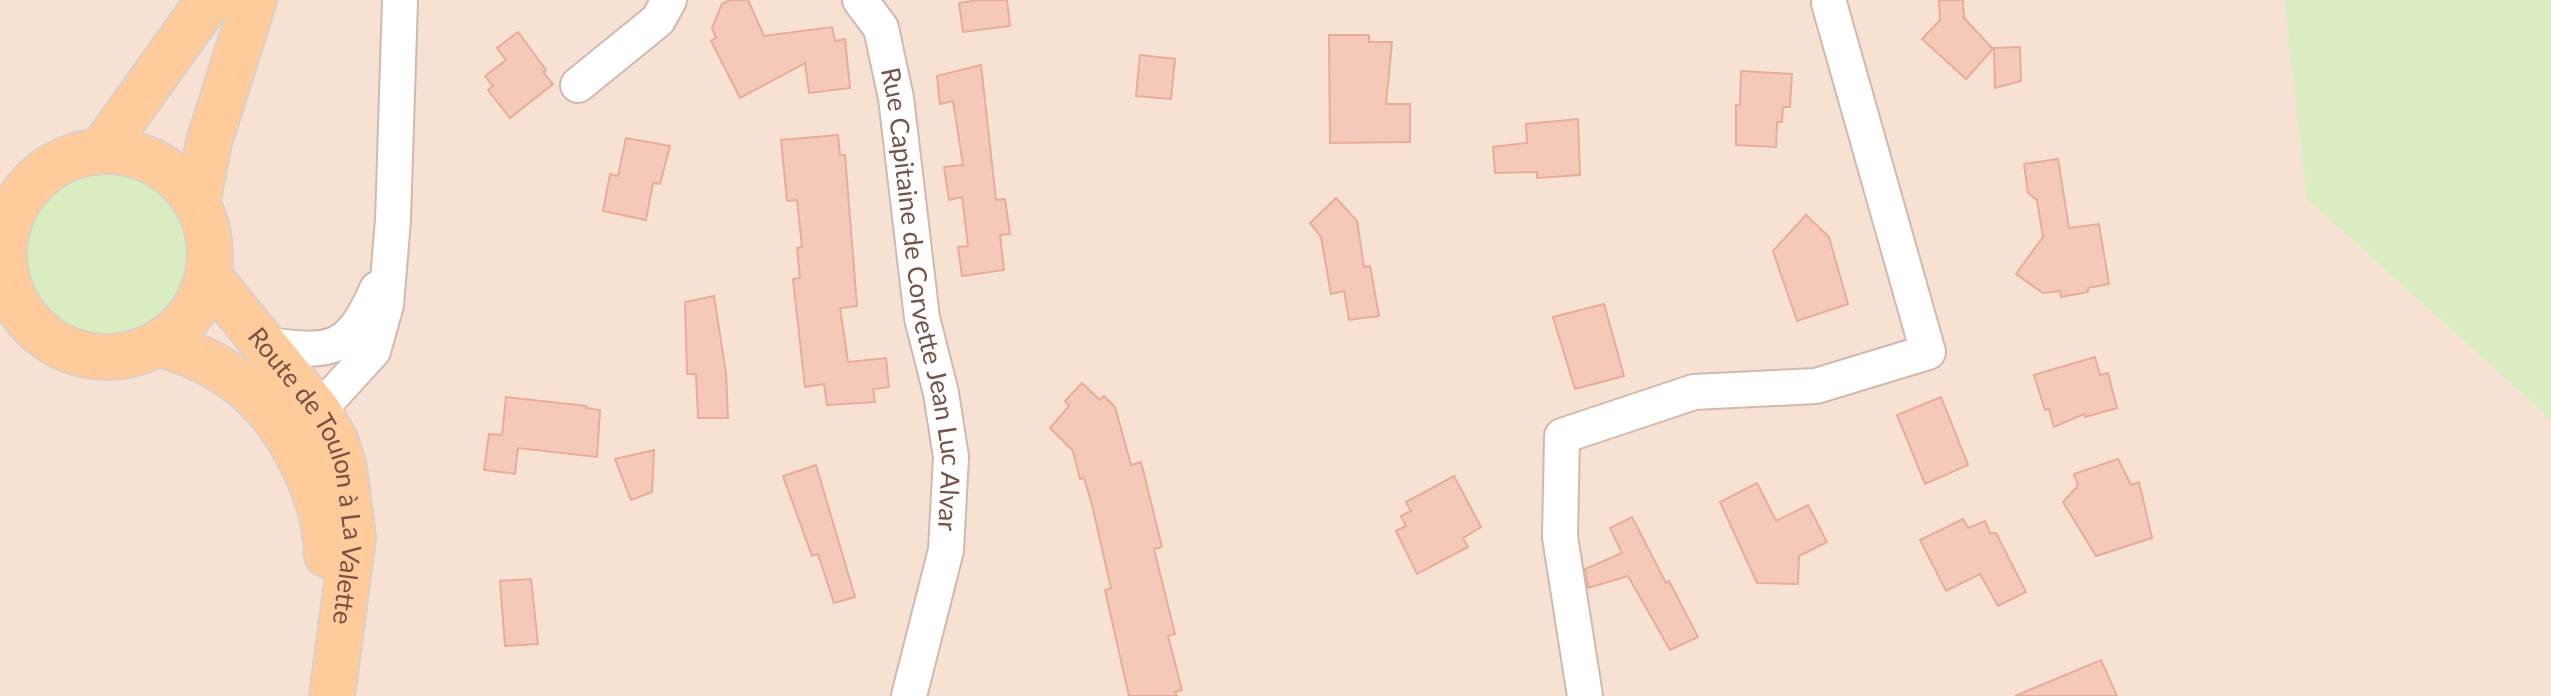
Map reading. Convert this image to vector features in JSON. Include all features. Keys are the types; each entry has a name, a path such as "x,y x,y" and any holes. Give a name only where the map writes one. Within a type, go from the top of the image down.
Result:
{"main road":[{"path":"102,150 158,76 209,0"},
{"path":"197,204 209,142 254,0"},
{"path":"102,150 131,153 157,163 180,181 197,204 208,239 208,275 202,296 191,314 176,331 159,343 133,354 105,357 77,353 51,341 30,323 14,299 3,270 8,222 19,200 17,183 77,155 102,150"},
{"name":"Route de Toulon à La Valette","path":"208,275 318,411 335,440 344,467 353,538 332,696"},
{"name":"Route de Toulon à La Valette","path":"159,343 208,362 254,395 285,434 305,467 321,506 327,544 328,580 313,696"}],"street":[{"path":"254,395 287,408 318,411 373,351 386,305 400,0"},
{"path":"578,85 658,20 669,0"},
{"name":"Rue Capitaine de Corvette Jean Luc Alvar","path":"860,0 881,28 896,98 922,318 941,393 951,457 946,550 909,696"},
{"path":"1585,696 1560,537 1562,436 1694,392 1816,386 1928,352 1829,3"},
{"path":"266,345 322,349 344,341 364,318 389,259"}],"shaded area":[{"path":"0,0 2284,0 2307,199 2551,420 2551,696 0,696"}],"green space":[{"path":"2284,0 2551,0 2551,420 2307,199"},
{"path":"106,169 138,175 166,193 184,221 190,253 184,285 166,313 138,331 106,337 74,331 46,313 28,285 22,253 28,221 46,193 74,175"}],"building":[{"path":"730,0 748,0 764,36 832,27 835,41 845,39 850,88 809,93 805,63 740,98 711,41 716,38 712,28 722,4"},
{"path":"1007,0 1010,26 963,32 959,3"},
{"path":"1939,0 1963,0 1964,18 1993,49 1966,79 1922,39 1940,20"},
{"path":"518,32 553,84 510,118 488,90 493,86 485,76 506,60 497,48"},
{"path":"1329,35 1369,35 1369,42 1392,42 1386,104 1410,104 1410,142 1330,143"},
{"path":"2020,47 2021,81 1995,88 1994,48"},
{"path":"1140,55 1175,59 1171,99 1136,96"},
{"path":"981,65 996,200 1005,199 1010,234 1000,235 1004,270 962,276 958,247 968,246 962,197 949,200 944,167 963,165 953,101 940,104 937,76"},
{"path":"1741,71 1792,74 1790,107 1783,107 1782,122 1777,122 1776,147 1736,145 1736,105 1740,105"},
{"path":"1578,119 1580,175 1537,178 1537,172 1495,173 1493,147 1527,143 1526,124"},
{"path":"838,135 840,155 845,155 857,306 840,308 848,362 886,358 889,387 873,389 875,402 827,405 824,384 805,387 793,279 800,278 797,248 802,247 797,200 787,201 781,140"},
{"path":"626,138 670,146 660,184 653,183 646,220 603,211 610,174 618,176"},
{"path":"2058,159 2069,228 2099,224 2109,284 2061,297 2060,291 2043,293 2016,274 2043,237 2037,200 2028,193 2024,164"},
{"path":"1336,198 1357,221 1364,267 1370,266 1379,316 1349,320 1344,291 1331,294 1321,237 1310,223"},
{"path":"1806,215 1829,237 1848,304 1797,321 1773,251"},
{"path":"714,296 726,373 728,418 698,418 696,374 687,374 685,302"},
{"path":"1604,304 1624,376 1575,389 1553,317"},
{"path":"2095,357 2100,375 2108,373 2117,408 2085,417 2084,414 2054,427 2034,375"},
{"path":"1082,383 1100,400 1104,396 1115,407 1131,465 1141,462 1162,547 1154,549 1175,634 1168,636 1182,690 1175,692 1177,696 1129,696 1105,590 1111,588 1092,505 1084,478 1080,479 1073,451 1050,428 1069,406 1065,401"},
{"path":"506,397 600,410 597,457 518,448 515,474 484,470 489,434 502,435"},
{"path":"1941,397 1968,465 1925,484 1897,415"},
{"path":"654,450 652,492 631,500 615,459"},
{"path":"2118,459 2131,485 2139,482 2152,538 2096,556 2063,502 2078,486 2074,474"},
{"path":"816,465 855,597 834,603 818,554 812,556 783,476"},
{"path":"1454,476 1481,527 1463,538 1468,547 1417,574 1396,531 1406,526 1401,516 1411,511 1406,502"},
{"path":"1757,483 1776,521 1808,505 1827,542 1799,556 1798,584 1757,583 1720,502"},
{"path":"1632,517 1698,637 1670,650 1628,576 1588,588 1585,569 1622,553 1610,528"},
{"path":"1963,519 1968,528 1985,521 1990,533 1996,533 2026,592 1998,606 1980,574 1946,591 1920,540"},
{"path":"531,579 538,644 505,646 500,581"},
{"path":"2101,660 2117,696 2015,696"}]}
